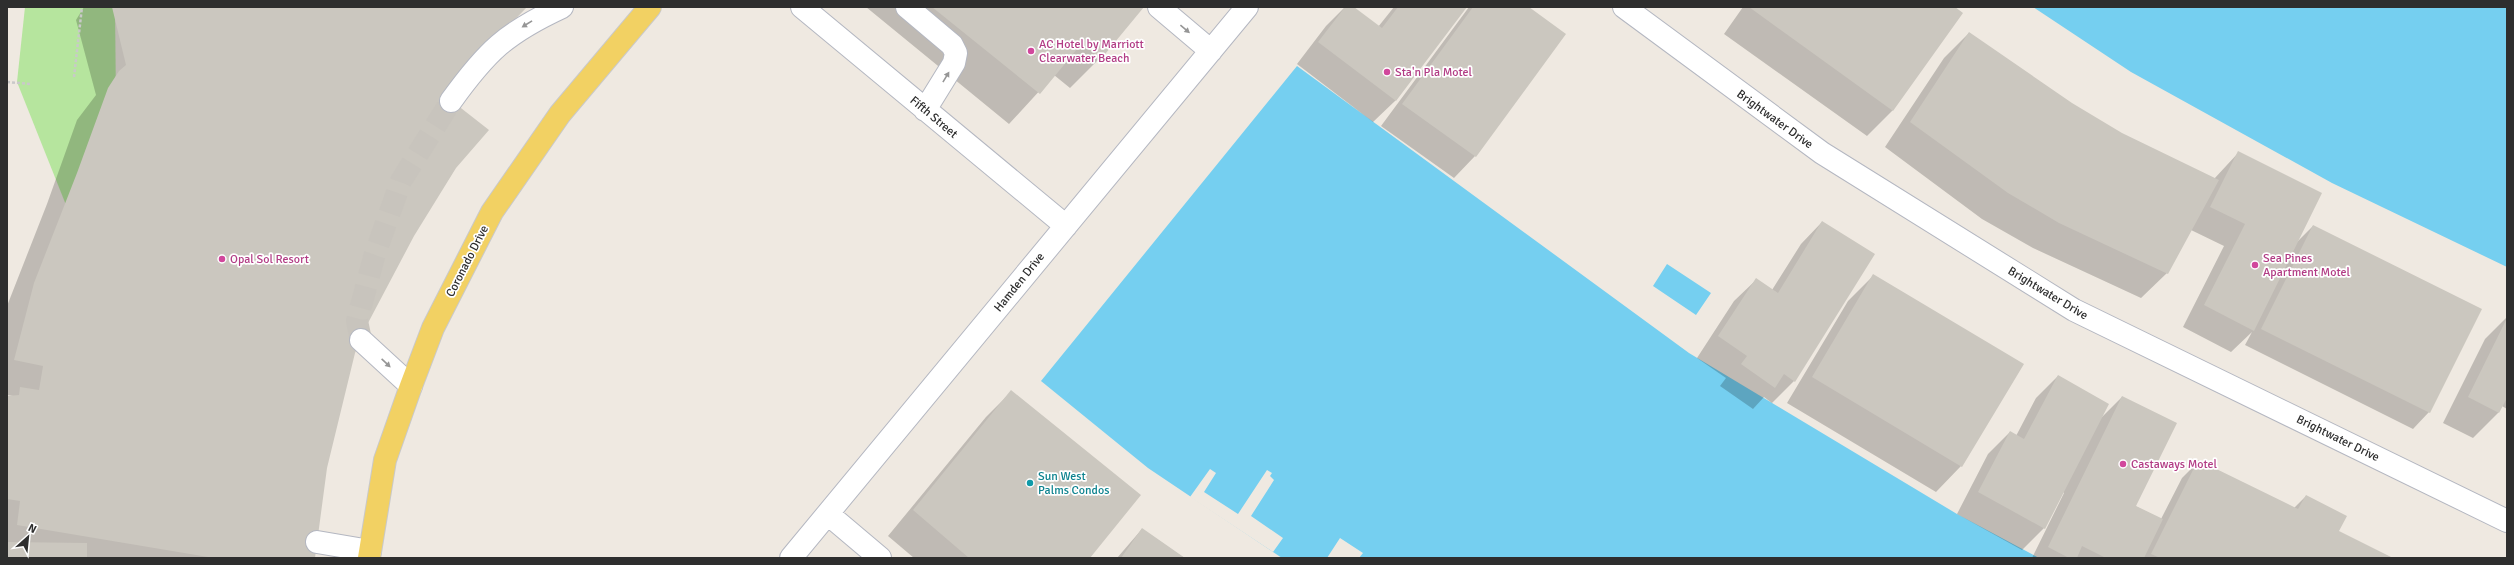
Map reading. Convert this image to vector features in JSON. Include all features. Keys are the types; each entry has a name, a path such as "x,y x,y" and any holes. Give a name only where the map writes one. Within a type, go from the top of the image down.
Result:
{"main road":[{"name":"Coronado Drive","path":"370,555 385,460 411,386 433,328 492,212 560,114 650,7"}],"street":[{"path":"451,101 476,66 502,40 530,22 562,7"},
{"path":"907,7 952,45 956,54 954,63 926,110"},
{"path":"1159,7 1211,51"},
{"name":"Hamden Drive","path":"791,558 1247,7"},
{"name":"Brightwater Drive","path":"1624,7 1822,153 2074,310 2507,521"},
{"name":"Fifth Street","path":"816,11 926,110 1066,226"},
{"path":"361,340 411,386"},
{"path":"828,514 880,558"},
{"path":"317,542 370,555"}],"path":[{"path":"74,77 82,7"},
{"path":"7,82 31,84"}],"green space":[{"path":"25,7 115,7 116,104 72,220 17,82"}],"water":[{"path":"2033,7 2507,7 2507,267 2332,183 2131,72"},
{"path":"1297,66 1689,353 1957,514 2039,558 1282,558 1148,468 1041,381"},
{"path":"1667,264 1711,293 1696,315 1653,286"}],"pier":[{"path":"1210,469 1216,473 1204,492 1238,514 1267,470 1272,473 1270,476 1274,480 1251,516 1283,538 1273,552 1190,497"},
{"path":"1340,538 1363,553 1359,558 1327,558"}],"building":[{"name":"Opal Sol Resort","path":"112,7 527,7 443,94 489,130 456,168 414,236 368,323 355,353 327,468 315,558 214,558 17,525 20,501 7,499 7,396 19,395 20,387 39,390 43,366 14,360 34,283 108,88 119,71 126,65"},
{"name":"AC Hotel by Marriott Clearwater Beach","path":"932,7 1144,7 1101,59 1082,43 1040,94"},
{"name":"Sta'n Pla Motel","path":"1345,7 1354,7 1382,28 1398,7 1467,7 1396,101 1318,42"},
{"path":"1473,7 1529,7 1566,34 1476,157 1402,104"},
{"path":"1749,7 1955,7 1963,13 1893,111"},
{"path":"1969,32 2072,103 2122,133 2219,180 2168,274 2059,223 2008,193 1910,122"},
{"name":"Sea Pines Apartment Motel","path":"2238,151 2322,193 2254,331 2204,305 2245,224 2210,207"},
{"path":"1822,221 1875,254 1795,382 1784,374 1775,388 1741,364 1747,356 1718,336 1756,278 1778,293"},
{"path":"2313,225 2482,309 2430,413 2261,329"},
{"path":"1873,274 2024,364 1962,467 1812,377"},
{"path":"2507,318 2507,398 2499,413 2468,397"},
{"path":"2058,375 2109,404 2045,529 1978,492 2010,431 2024,439"},
{"name":"Sun West Palms Condos","path":"1011,390 1141,495 1090,558 969,558 913,510"},
{"name":"Castaways Motel","path":"2122,396 2177,423 2136,506 2163,519 2144,558 2106,558 2082,546 2077,558 2069,558 2048,547"},
{"path":"2198,460 2298,509 2306,495 2347,516 2339,531 2393,558 2160,558 2151,554"},
{"path":"1142,528 1185,558 1121,558"},
{"path":"7,542 87,543 87,558 7,558"}],"tunnel":[{"path":"361,340 357,321 374,257 401,181 451,101"}],"place":[{"name":"AC Hotel by Marriott Clearwater Beach","path":"1031,51"},
{"name":"Sta'n Pla Motel","path":"1387,72"},
{"name":"Opal Sol Resort","path":"222,259"},
{"name":"Sea Pines Apartment Motel","path":"2255,265"},
{"name":"Castaways Motel","path":"2123,464"},
{"name":"Sun West Palms Condos","path":"1030,483"}]}
